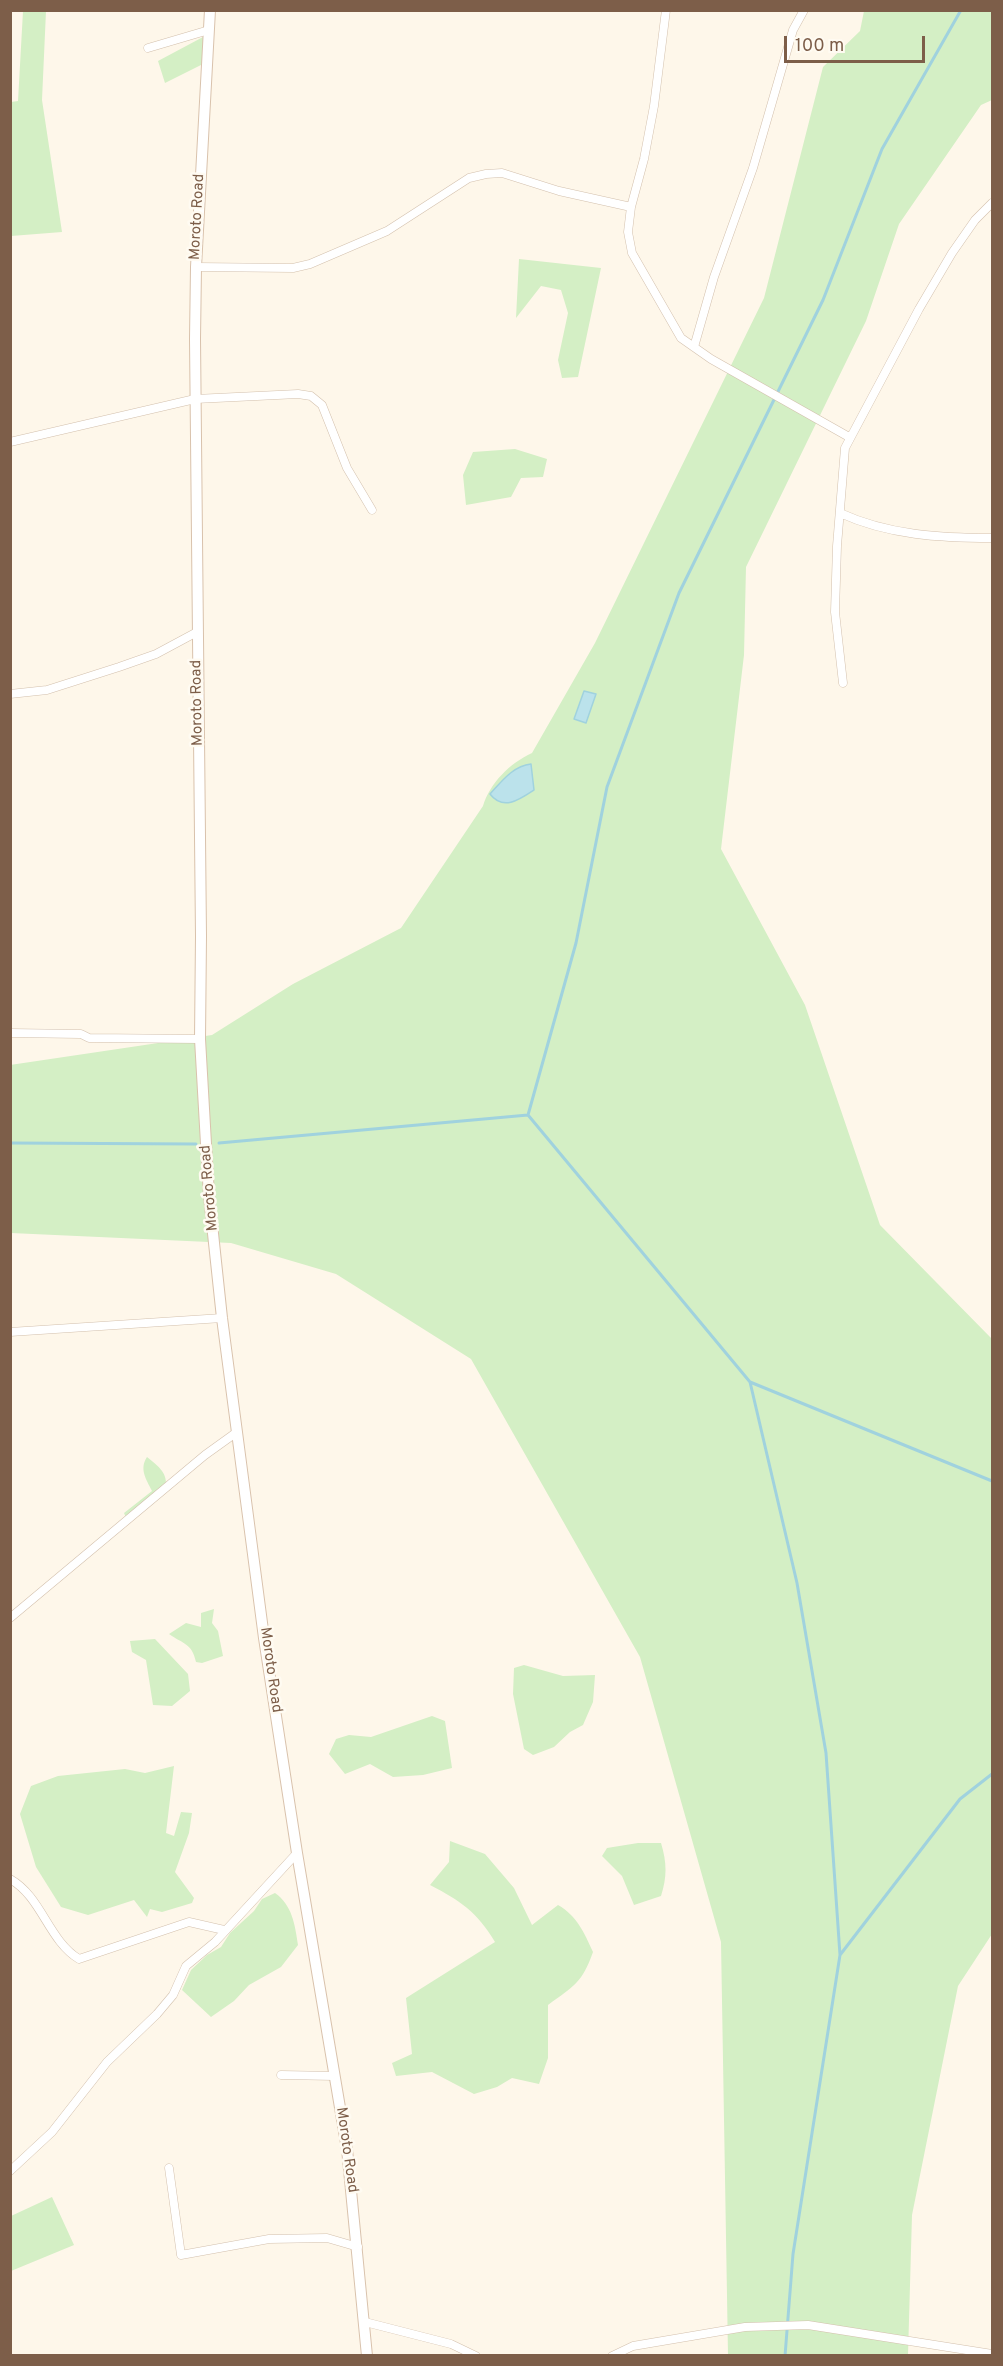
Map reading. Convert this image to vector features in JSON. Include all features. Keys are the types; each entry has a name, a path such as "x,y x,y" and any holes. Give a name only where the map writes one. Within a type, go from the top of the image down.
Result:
{"main road":[{"name":"Moroto Road","path":"210,10 196,267 195,399 200,1039 209,1196 237,1432 297,1853 347,2149 366,2322 367,2355"}],"street":[{"path":"666,10 654,106 642,169 631,207 628,232 632,253 662,302 673,328 681,338 849,437"},
{"path":"694,347 714,277 753,168 794,30 804,10"},
{"path":"148,48 209,30"},
{"path":"196,267 293,268 310,264 387,231 469,178 486,174 502,172 559,191 631,207"},
{"path":"843,683 835,612 842,471 849,437 952,253 975,220 993,203"},
{"path":"10,442 195,399 298,394 317,399 331,423 347,468 372,510"},
{"path":"840,513 878,527 899,531 945,537 993,538"},
{"path":"10,693 47,690 119,667 156,654 197,632"},
{"path":"10,1033 81,1034 89,1038 200,1039"},
{"path":"10,1332 222,1318"},
{"path":"10,1618 205,1455 237,1432"},
{"path":"10,2171 52,2132 106,2062 157,2014 173,1995 186,1966 215,1942 297,1853"},
{"path":"10,1880 24,1887 67,1951 79,1959 189,1922 224,1930"},
{"path":"280,2075 335,2076"},
{"path":"169,2168 181,2255 269,2239 327,2238 358,2247"},
{"path":"366,2322 451,2344 476,2355"},
{"path":"612,2355 633,2346 745,2328 808,2325 993,2354"}],"green space":[{"path":"23,11 46,11 42,100 62,232 11,236 11,102 18,101"},
{"path":"864,11 992,11 992,100 981,105 899,224 866,321 746,567 744,655 721,849 805,1005 880,1225 992,1339 992,1934 958,1986 912,2215 908,2355 728,2355 721,1942 640,1657 471,1359 336,1274 231,1243 11,1233 10,1065 212,1035 293,984 401,928 483,806 496,782 516,762 532,753 595,643 764,298 823,67 860,31"},
{"path":"203,37 205,63 165,83 158,61"},
{"path":"519,259 601,268 578,377 562,378 558,360 568,313 561,290 541,286 516,318"},
{"path":"515,449 547,459 543,477 521,478 511,497 466,505 463,475 473,452"},
{"path":"147,1457 163,1473 166,1485 127,1520 124,1513 152,1491 143,1470"},
{"path":"214,1609 212,1623 218,1631 223,1656 202,1663 196,1662 189,1647 169,1634 186,1623 201,1627 201,1613"},
{"path":"155,1639 188,1674 190,1691 172,1706 153,1705 146,1660 132,1652 130,1641"},
{"path":"524,1665 563,1676 595,1675 593,1702 583,1725 570,1732 554,1747 533,1755 524,1749 513,1694 514,1668"},
{"path":"432,1716 445,1721 452,1768 423,1775 393,1777 370,1764 345,1774 329,1754 336,1739 349,1735 371,1737"},
{"path":"174,1766 166,1833 174,1836 181,1812 192,1813 189,1833 175,1872 194,1898 192,1903 162,1912 150,1909 147,1917 134,1900 88,1915 61,1907 36,1867 20,1814 31,1786 58,1776 125,1769 145,1773"},
{"path":"450,1841 485,1854 514,1888 532,1925 558,1905 565,1909 579,1925 593,1952 585,1971 576,1983 548,2005 548,2058 539,2084 512,2078 497,2087 474,2094 432,2072 396,2076 392,2063 412,2054 406,1998 495,1942 475,1915 451,1896 430,1885 449,1862"},
{"path":"638,1843 661,1843 665,1876 661,1896 634,1905 622,1876 602,1856 607,1848"},
{"path":"275,1893 289,1909 298,1945 281,1967 249,1985 234,2001 211,2017 182,1990 191,1970 207,1955 221,1947 230,1933 254,1911 262,1899"},
{"path":"52,2197 74,2245 11,2271 11,2216"}],"water":[{"path":"584,691 596,694 586,723 574,719"},
{"path":"531,764 534,790 517,800 506,803 500,802 490,794 513,771"}],"waterway":[{"path":"528,1115 576,943 607,787 679,593 823,300 882,149 961,10"},
{"path":"528,1115 750,1382 797,1583 826,1753 840,1955 793,2254 785,2356"},
{"path":"219,1143 528,1115"},
{"path":"10,1143 196,1144"},
{"path":"750,1382 992,1481"},
{"path":"840,1955 960,1799 992,1774"}]}
